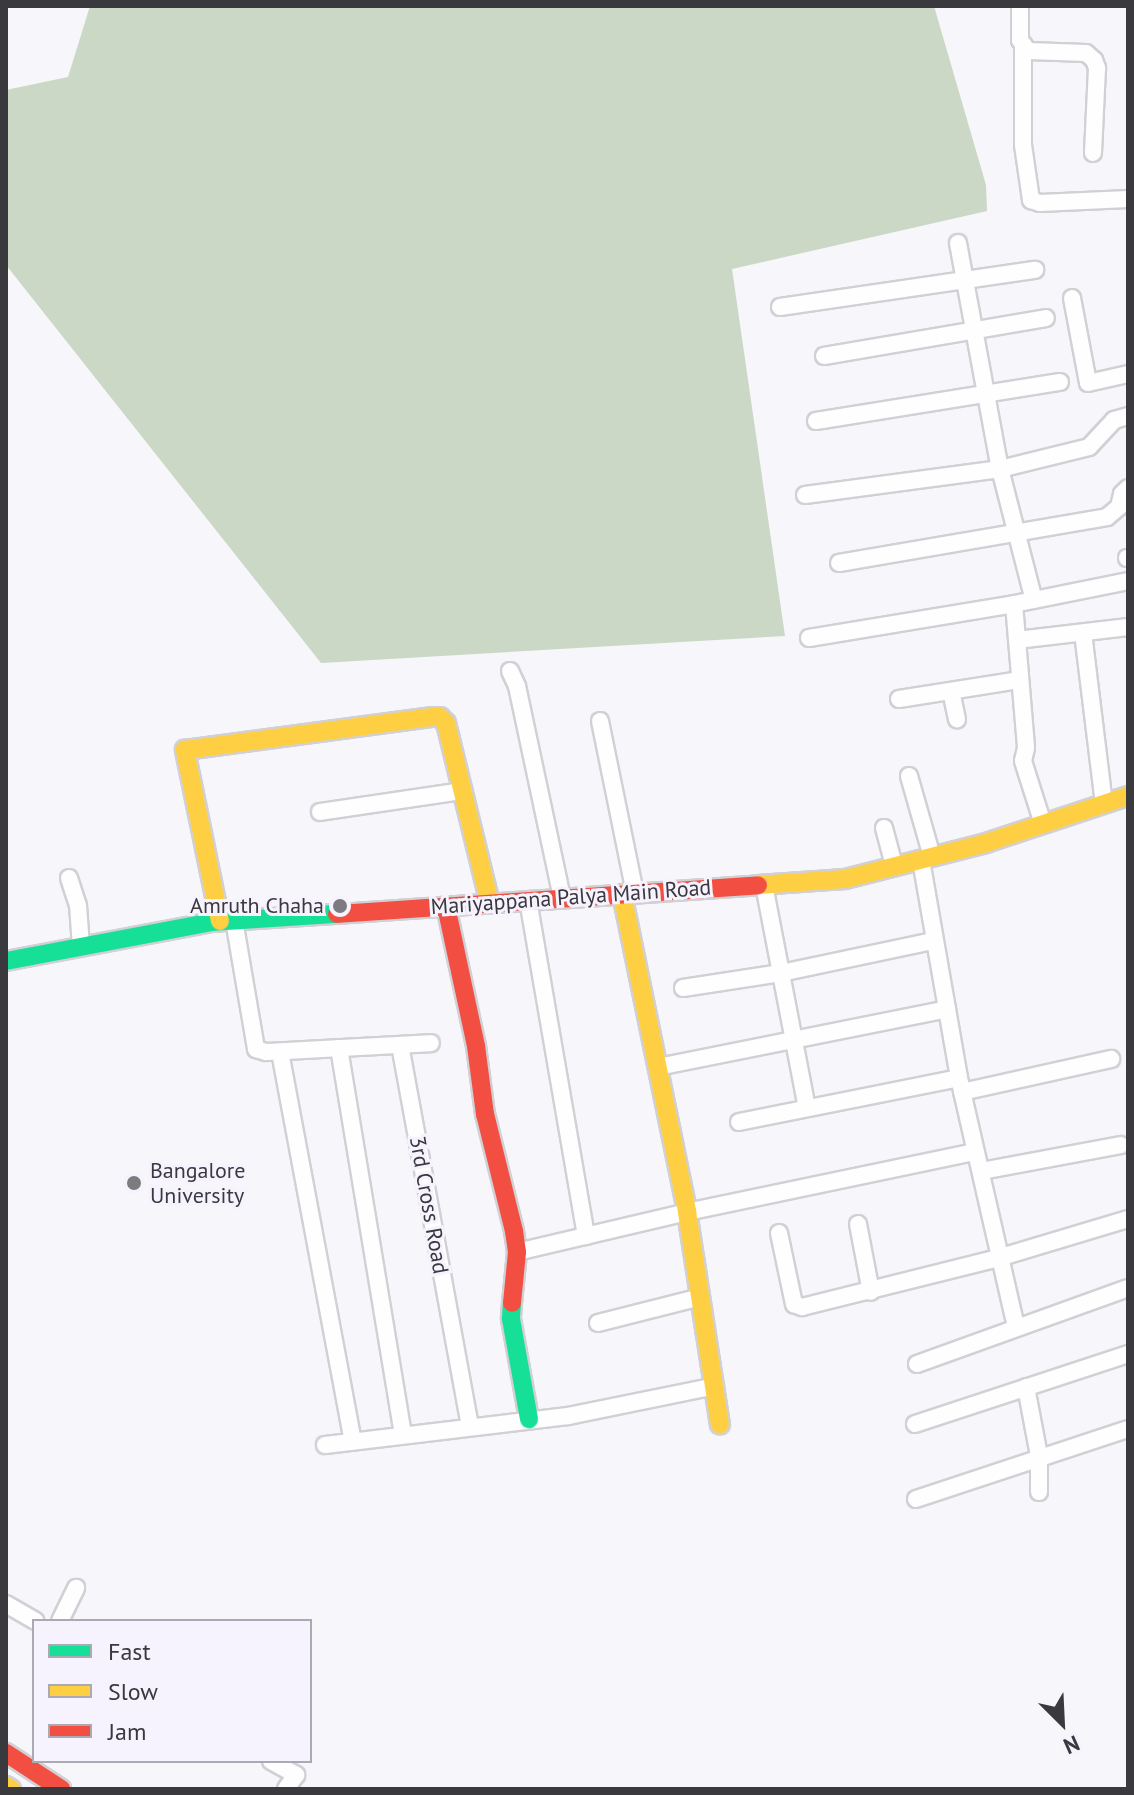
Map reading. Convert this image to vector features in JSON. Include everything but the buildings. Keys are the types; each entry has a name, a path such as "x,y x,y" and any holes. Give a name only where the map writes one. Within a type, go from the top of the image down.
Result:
{"street":[{"path":"1020,6 1023,145 1029,198 1040,203 1128,199"},
{"path":"1023,47 1034,52 1086,53 1094,60 1097,68 1093,153"},
{"path":"958,243 977,332 1000,469 1034,600"},
{"path":"780,307 965,283 1035,270"},
{"path":"1072,298 1088,383 1128,374"},
{"path":"824,356 1046,318"},
{"path":"816,421 1060,382"},
{"path":"805,495 1000,469 1089,447 1114,420 1128,416"},
{"path":"839,563 1107,517 1119,507 1122,494 1128,488"},
{"path":"809,638 1014,604 1128,581"},
{"path":"1014,604 1026,748 1023,761 1043,824"},
{"path":"1017,640 1128,627"},
{"path":"1083,633 1104,804"},
{"path":"510,671 517,686 562,898"},
{"path":"899,699 1019,680"},
{"path":"951,691 957,719"},
{"path":"431,1043 280,1052 256,1049 185,750 440,717 446,723 490,903"},
{"path":"600,721 658,1067 687,1212 720,1424"},
{"path":"909,776 926,858 933,941 960,1085 1016,1326"},
{"path":"320,812 463,791"},
{"name":"Mariyappana Palya Main Road","path":"6,961 227,921 845,879 1043,824 1128,796"},
{"path":"884,828 894,866"},
{"path":"69,878 78,905 81,947"},
{"path":"764,885 807,1108"},
{"path":"528,900 586,1236"},
{"path":"446,906 476,1046 485,1114 517,1252 511,1319 529,1419"},
{"path":"683,988 781,973 933,941"},
{"path":"658,1067 947,1009"},
{"name":"3rd Cross Road","path":"400,1045 470,1425"},
{"path":"339,1048 403,1435"},
{"path":"280,1052 353,1441"},
{"path":"739,1122 807,1108 1111,1059"},
{"path":"982,1171 1121,1145"},
{"path":"517,1252 687,1212 975,1152"},
{"path":"779,1233 794,1304 802,1307 998,1258 1128,1219"},
{"path":"858,1224 871,1292"},
{"path":"917,1364 1128,1288"},
{"path":"598,1323 701,1297"},
{"path":"915,1424 1128,1354"},
{"path":"325,1445 470,1425 568,1416 715,1386"},
{"path":"1026,1387 1039,1456 1039,1492"},
{"path":"916,1499 1128,1429"},
{"path":"61,1619 76,1588"},
{"path":"6,1604 32,1619"},
{"path":"6,1753 61,1789"},
{"path":"275,1763 296,1775 286,1789"}],"green space":[{"path":"90,6 934,6 986,185 987,211 732,269 785,636 321,663 6,265 6,90 68,77"}],"traffic: fast":[{"path":"6,961 212,922 337,914"},
{"path":"512,1303 511,1319 529,1419"}],"traffic: slow":[{"path":"220,921 185,750 433,717 440,717 446,723 490,903"},
{"path":"758,885 845,879 986,843 1128,796"},
{"path":"622,894 687,1212 720,1424"},
{"path":"6,1786 11,1789"}],"traffic: jam":[{"path":"337,914 758,885"},
{"path":"446,906 476,1046 485,1114 514,1231 517,1252 512,1303"},
{"path":"6,1753 61,1789"}],"place":[{"name":"Amruth Chaha","path":"340,906"},
{"name":"Bangalore University","path":"134,1183"}]}
